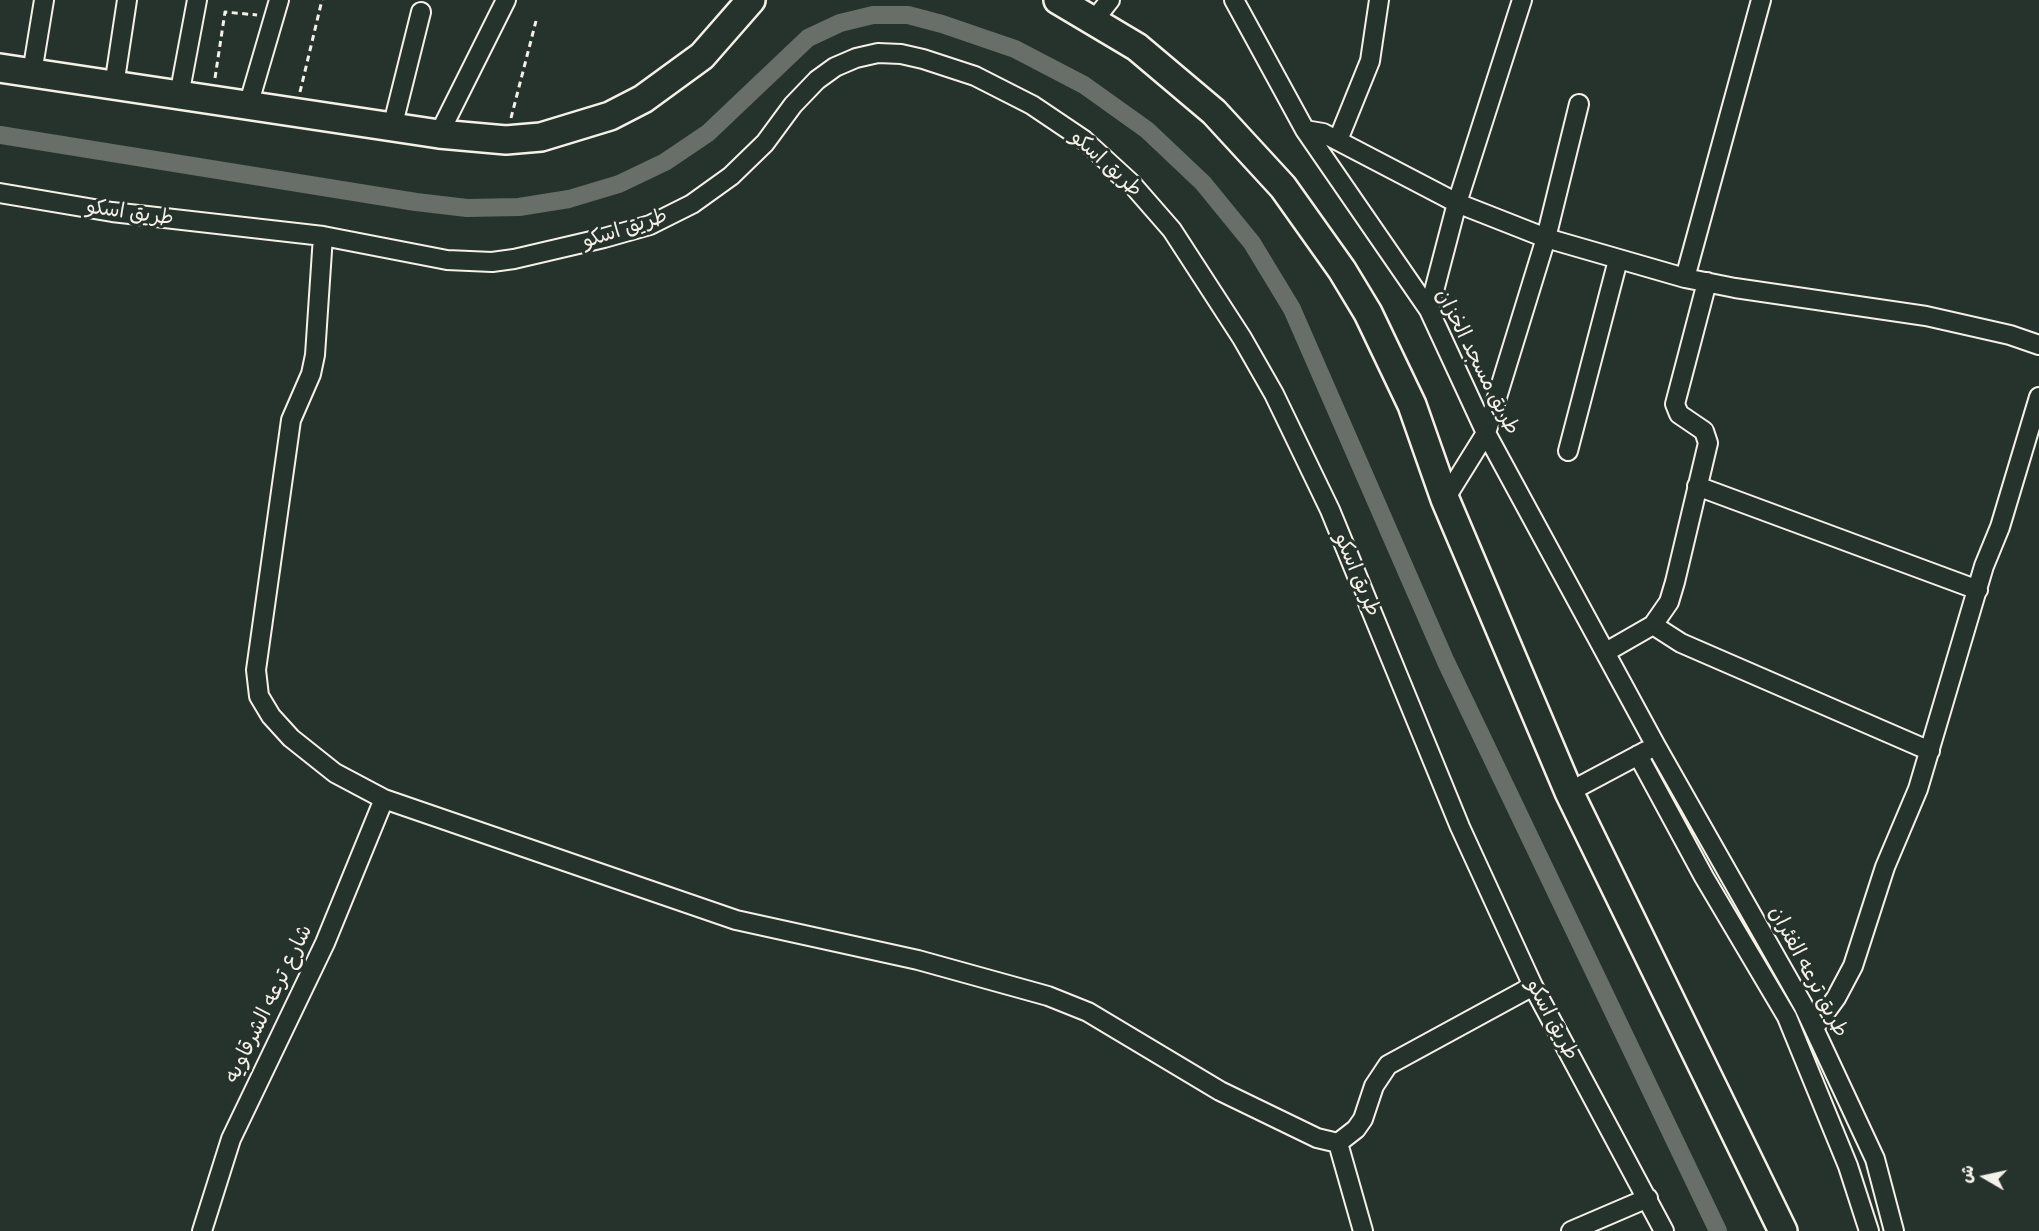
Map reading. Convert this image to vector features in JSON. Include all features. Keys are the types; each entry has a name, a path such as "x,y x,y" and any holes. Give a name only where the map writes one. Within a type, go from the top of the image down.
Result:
{"street":[{"path":"32,73 44,0"},
{"path":"114,86 127,0"},
{"path":"179,96 197,0"},
{"path":"439,134 506,0"},
{"path":"0,68 439,134 506,140 541,137 576,128 643,99 702,56 751,0"},
{"path":"1058,0 1103,10 1137,47 1214,112 1263,164 1314,227 1363,304 1412,405 1445,499 1569,792 1783,1231"},
{"path":"1338,140 1370,61 1379,0"},
{"path":"1429,310 1457,203 1522,0"},
{"path":"1685,278 1761,0"},
{"name":"طريق مسجد الخزان","path":"1237,3 1305,130 1429,310 1486,433 1656,746"},
{"path":"248,106 276,9"},
{"path":"392,128 421,12"},
{"name":"طريق اسكو","path":"0,193 112,212 323,236 447,260 492,262 548,252 650,225 692,204 731,176 765,143 793,105 817,80 835,67 856,58 878,53 901,54 946,66 975,76 1032,105 1084,140 1123,176 1172,230 1242,338 1274,394 1330,510 1460,827 1533,986 1664,1231"},
{"path":"1445,499 1486,433 1546,238 1579,104"},
{"path":"1305,130 1323,133 1338,140 1457,203 1546,238 1618,260 1685,278 1926,316 2039,345"},
{"path":"323,236 315,355 311,374 291,420 256,670 259,696 271,716 291,738 335,773 384,799 736,920 918,960 1048,996 1088,1012 1220,1091 1317,1138 1338,1143"},
{"path":"1568,451 1618,260"},
{"path":"1605,652 1653,625 1669,602 1675,582 1707,450 1707,436 1704,431 1679,414 1675,404 1707,282"},
{"path":"1814,1028 1836,998 1853,966 1885,867 1918,789 2039,397"},
{"path":"1697,486 1978,590"},
{"path":"1653,625 1681,643 1930,751"},
{"path":"1569,792 1656,746"},
{"name":"طريق ترعه الفئران","path":"1656,746 1769,943 1814,1028 1875,1159 1894,1231"},
{"name":"طريق ترعه الفئران","path":"1638,755 1704,877 1787,1017 1848,1166 1869,1231"},
{"name":"شارع ترعه الشرقاويه","path":"202,1231 231,1138 326,943 384,799"},
{"path":"1338,1143 1356,1129 1363,1119 1374,1086 1388,1065 1533,986"},
{"path":"1338,1143 1363,1231"},
{"path":"1571,1231 1648,1198"}],"path":[{"path":"294,114 322,0"},
{"path":"212,101 225,12 276,9"},
{"path":"506,140 536,21"}],"waterway":[{"path":"0,135 416,202 467,208 519,207 569,199 619,184 665,162 708,133 808,38 840,23 873,15 908,15 942,24 1015,49 1084,85 1147,130 1203,183 1252,243 1292,309 1446,662 1718,1231"}]}
